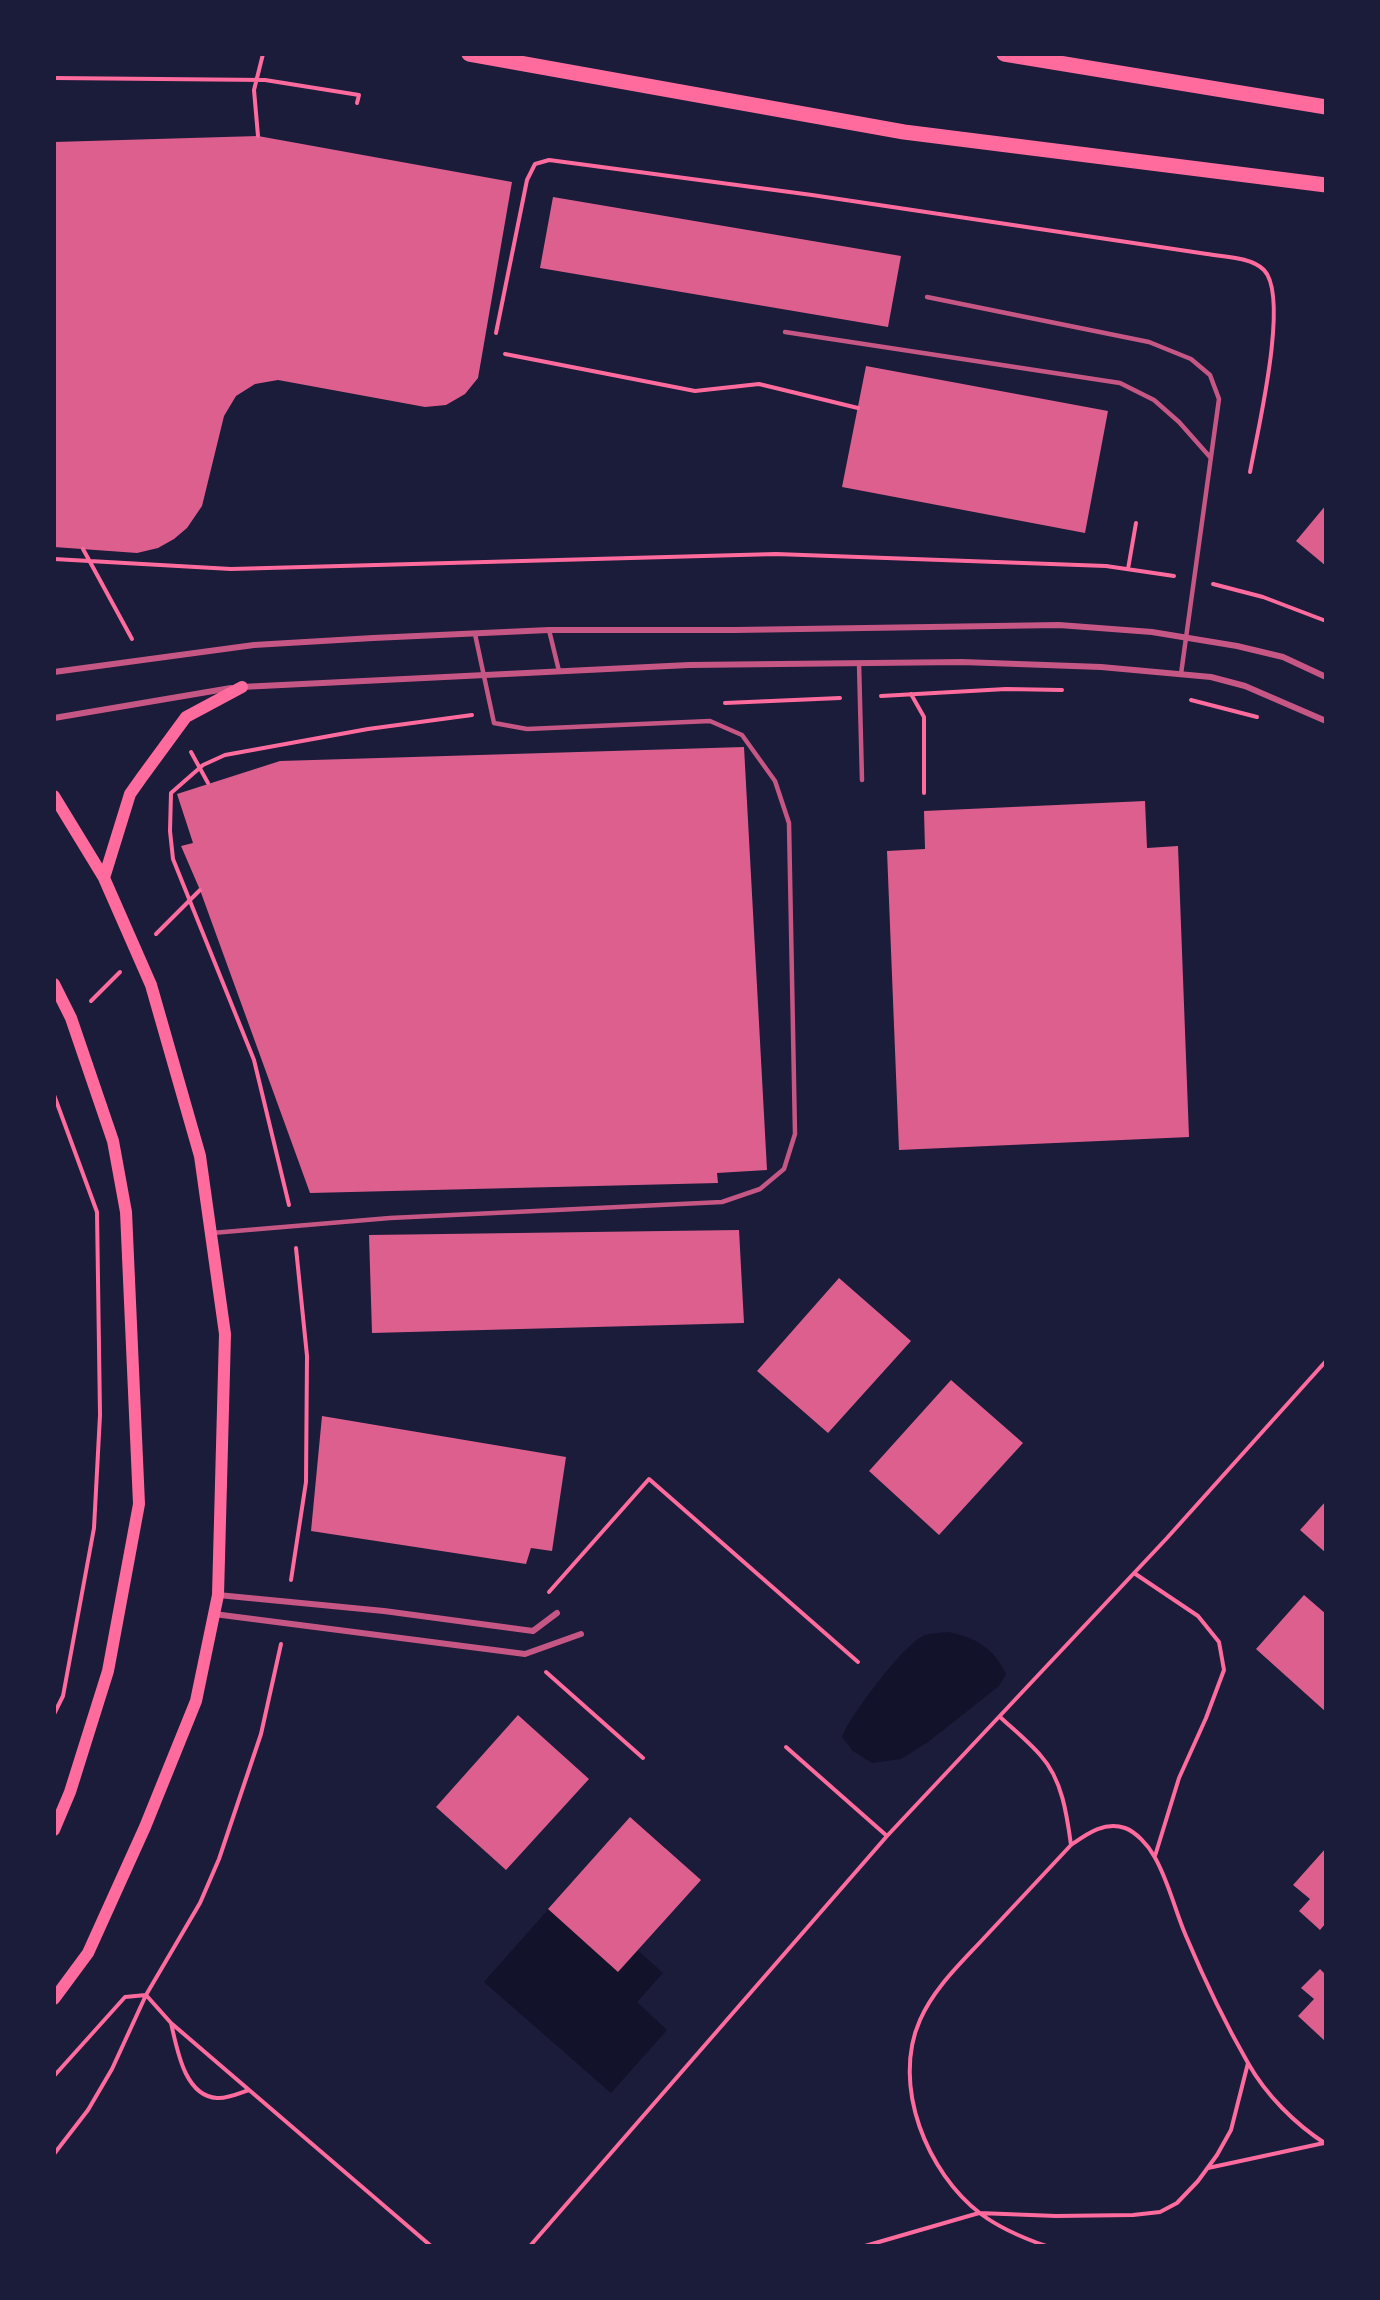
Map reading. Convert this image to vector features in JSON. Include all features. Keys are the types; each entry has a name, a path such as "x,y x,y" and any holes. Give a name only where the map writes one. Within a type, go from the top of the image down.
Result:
{"main road":[{"path":"469,54 904,132 1326,185"},
{"path":"1004,54 1326,107"},
{"path":"105,878 130,794 142,777 186,717 242,687"},
{"path":"54,795 105,878 151,985 200,1155 225,1334 218,1595 196,1701 145,1827 88,1953 54,1999"},
{"path":"54,984 70,1018 113,1141 126,1212 139,1504 108,1671 70,1792 54,1830"}],"street":[{"path":"54,672 254,645 549,630 735,630 1059,625 1186,637 1237,646 1283,657 1326,677"},
{"path":"54,718 242,687 690,665 962,662 1101,667 1211,677 1245,686 1326,721"},
{"path":"218,1595 288,1601 533,1631 557,1613"},
{"path":"214,1614 525,1653 582,1634"}],"lane":[{"path":"927,297 1149,342 1191,359 1210,375 1219,399 1181,674"},
{"path":"785,332 1120,383 1154,400 1179,422 1210,457"},
{"path":"549,630 559,671"},
{"path":"211,1233 390,1218 722,1202 760,1189 784,1169 795,1134 789,823 775,781 741,735 710,721 527,729 494,723 475,634"},
{"path":"859,663 861,780"}],"path":[{"path":"258,136 254,90 263,54"},
{"path":"54,78 265,80 359,95 357,103"},
{"path":"496,333 527,180 535,164 549,160 812,195 1207,254 1253,263 1262,268 1271,279 1274,296 1274,324 1250,472"},
{"path":"505,354 695,391 759,384 858,408"},
{"path":"1128,569 1136,523"},
{"path":"54,559 231,569 776,554 1106,566 1194,579 1263,597 1326,621"},
{"path":"718,704 1006,689 1063,690"},
{"path":"911,694 924,717 924,793"},
{"path":"1187,699 1263,719"},
{"path":"288,1601 306,1482 307,1356 294,1226 254,1060 173,859 170,831 171,793 203,765 225,755 369,729 492,713"},
{"path":"54,1095 97,1212 100,1415 94,1528 63,1696 54,1714"},
{"path":"530,2246 887,1836 1134,1573 1326,1361"},
{"path":"542,1600 649,1479 858,1662"},
{"path":"1134,1573 1198,1616 1219,1642 1224,1670 1206,1718 1179,1778 1155,1856"},
{"path":"54,2154 88,2110 112,2069 146,1995 200,1903 219,1859 261,1734 286,1623"},
{"path":"546,1672 643,1758"},
{"path":"1000,1717 1042,1756 1052,1771 1066,1808 1071,1845"},
{"path":"786,1747 887,1836"},
{"path":"1046,2246 998,2226 979,2213 956,2190 928,2150 912,2095 909,2069 911,2047 920,2019 947,1978 1071,1845 1091,1831 1106,1826 1125,1828 1142,1839 1155,1856 1186,1936 1248,2063 1273,2097 1305,2130 1325,2144"},
{"path":"146,1995 171,2023 431,2246"},
{"path":"54,2076 125,1997 146,1995"},
{"path":"171,2023 178,2054 188,2078 199,2091 217,2098 250,2090"},
{"path":"865,2246 979,2213 1056,2216 1160,2212 1177,2203 1198,2181 1217,2155 1231,2130 1248,2063"},
{"path":"1207,2168 1325,2144"}],"shaded area":[{"path":"948,1632 967,1637 983,1645 996,1657 1006,1674 999,1686 928,1742 901,1759 872,1763 853,1751 842,1737 855,1713 879,1681 916,1640 925,1635"},
{"path":"630,1817 666,1848 603,1919 663,1973 637,2002 667,2030 611,2093 484,1982"}],"building":[{"path":"258,136 512,182 478,378 465,394 446,405 425,407 278,380 255,384 236,396 224,416 202,506 187,528 174,539 158,548 137,553 54,547 54,142"},
{"path":"553,197 901,256 888,327 540,268"},
{"path":"866,366 1108,411 1085,533 842,487"},
{"path":"1326,505 1326,566 1296,541"},
{"path":"744,747 767,1170 717,1173 718,1183 310,1193 200,890 181,846 193,843 177,794 280,761"},
{"path":"1145,801 1147,848 1178,846 1189,1137 899,1150 887,851 925,849 924,811"},
{"path":"739,1230 744,1323 372,1333 369,1235"},
{"path":"839,1278 911,1341 828,1433 757,1371"},
{"path":"951,1380 1023,1443 939,1535 869,1471"},
{"path":"322,1416 566,1457 552,1551 531,1548 526,1564 311,1531"},
{"path":"1326,1501 1326,1553 1300,1530"},
{"path":"1304,1595 1326,1614 1326,1712 1256,1649"},
{"path":"518,1715 589,1779 506,1870 436,1807"},
{"path":"630,1817 701,1880 618,1972 548,1909"},
{"path":"1326,1848 1326,1923 1320,1930 1299,1911 1310,1899 1293,1885"},
{"path":"1320,1969 1326,1975 1326,2042 1298,2016 1314,1999 1301,1988"}]}
